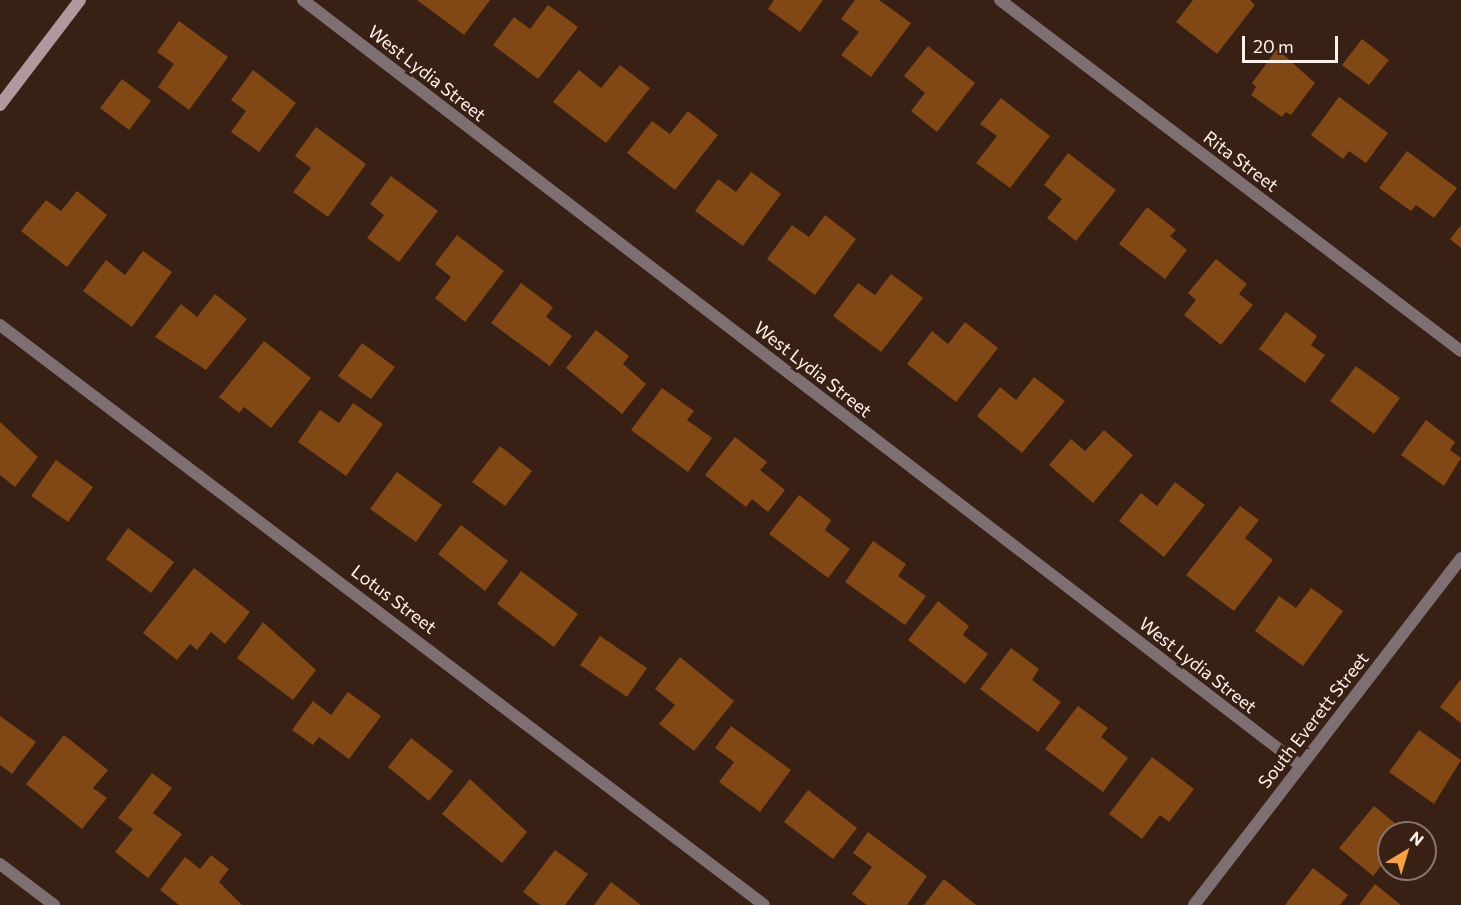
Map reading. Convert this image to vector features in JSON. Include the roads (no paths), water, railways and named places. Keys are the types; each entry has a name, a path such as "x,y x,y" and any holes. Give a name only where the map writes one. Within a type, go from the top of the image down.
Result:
{"main road":[{"path":"0,105 80,0"}],"street":[{"name":"West Lydia Street","path":"303,0 1301,766"},
{"name":"Rita Street","path":"1000,0 1461,351"},
{"name":"Lotus Street","path":"0,325 764,905"},
{"name":"South Everett Street","path":"1194,905 1461,558"},
{"path":"0,864 54,905"}]}
